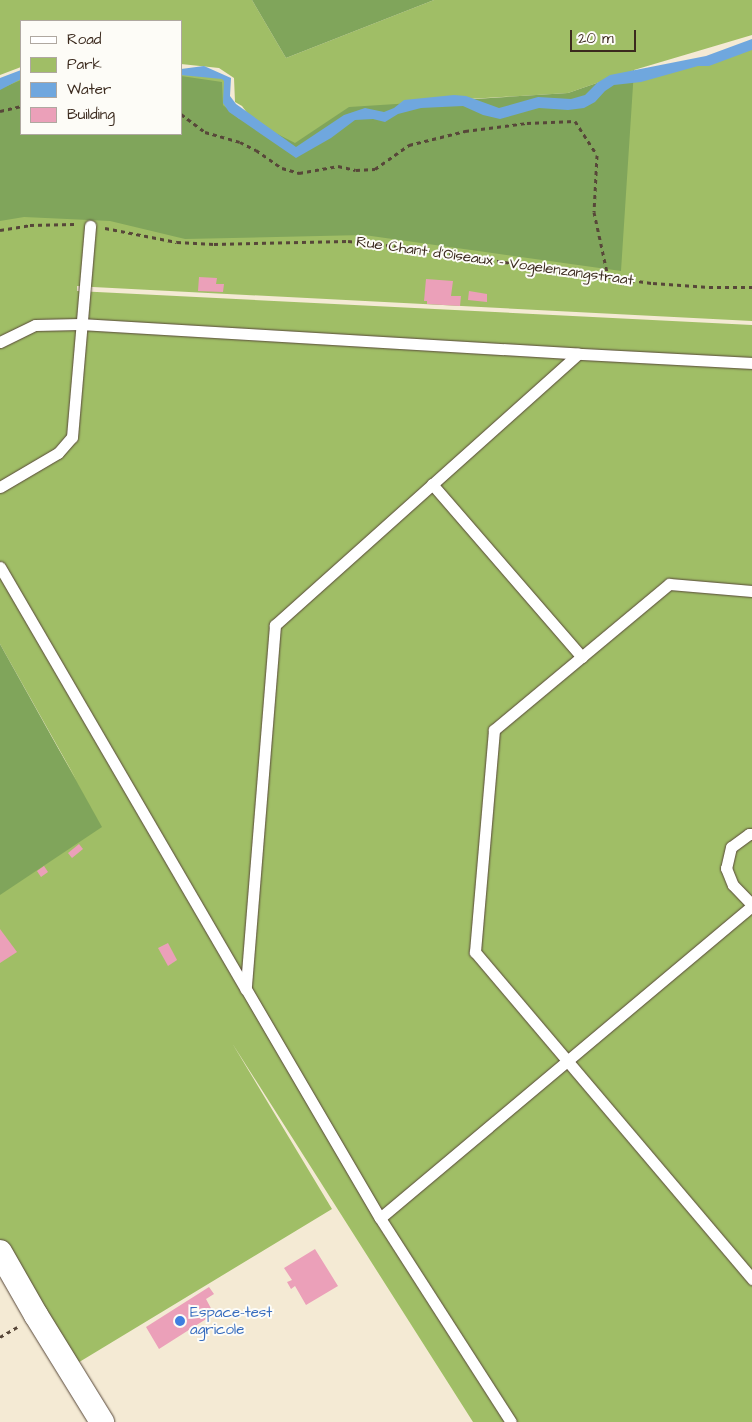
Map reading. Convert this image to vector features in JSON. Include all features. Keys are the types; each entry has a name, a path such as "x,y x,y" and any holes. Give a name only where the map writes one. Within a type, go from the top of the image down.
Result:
{"street":[{"path":"0,1252 36,1315 102,1422"}],"lane":[{"path":"0,488 58,454 72,437 80,324 90,226"},
{"path":"0,342 35,324 80,324 752,363"},
{"path":"246,989 275,625 578,354"},
{"path":"432,484 582,657"},
{"path":"0,567 380,1218 511,1422"},
{"path":"752,591 669,584 494,730 475,952 566,1062 752,1279"},
{"path":"380,1218 752,906 733,885 726,868 731,848 749,834 752,834"}],"path":[{"path":"0,112 20,106"},
{"path":"182,115 205,132 240,142 256,150 282,168 299,173 338,166 356,170 375,169 409,145 465,131 527,123 575,121 596,155 594,212 608,276"},
{"name":"Rue Chant d'Oiseaux - Vogelenzangstraat","path":"0,230 65,223 186,243 348,241 653,283 752,287"}],"green space":[{"path":"0,0 252,0 286,58 434,0 752,0 752,35 634,70 568,93 469,99 483,112 598,87 752,45 752,321 77,286 77,291 752,325 752,1422 473,1422 232,1043 332,1209 76,1364 0,1242 0,650 77,781 0,644 0,82 20,74 20,135 182,135 182,71 224,77 230,105 251,118 242,106 235,102 234,78 219,68 182,64 182,20 20,20 20,67 0,75"},
{"path":"252,0 434,0 286,58"},
{"path":"634,70 621,271 364,235 185,239 110,221 24,217 0,221 0,89 20,80 20,135 182,135 182,76 222,82 223,105 239,119 254,122 295,143 349,107 568,93"},
{"path":"0,644 102,827 0,895"}],"water":[{"path":"752,39 752,50 709,66 698,66 641,82 614,85 605,91 595,102 584,108 568,110 539,108 500,119 483,115 463,106 421,108 398,114 385,122 373,119 355,120 331,138 296,158 229,112 223,103 224,81 222,79 182,75 182,69 204,66 231,78 230,96 236,104 296,147 344,115 365,108 384,112 394,108 404,100 454,95 466,96 499,108 538,97 571,99 585,95 597,83 610,75 706,56"},
{"path":"20,70 20,80 0,90 0,78"}],"building":[{"path":"199,277 217,278 216,284 224,284 223,292 198,291"},
{"path":"426,279 453,281 451,296 461,296 460,306 427,304 427,301 424,301"},
{"path":"469,291 487,294 487,302 468,300"},
{"path":"79,844 83,849 72,858 68,853"},
{"path":"44,866 48,872 41,877 37,871"},
{"path":"0,929 17,952 0,963"},
{"path":"168,943 177,960 168,966 158,948"},
{"path":"315,1249 338,1286 306,1305 295,1286 291,1289 287,1282 292,1280 284,1268"},
{"path":"209,1287 214,1294 206,1299 214,1314 159,1349 146,1327"}],"place":[{"name":"Espace-test agricole","path":"180,1321"}]}
